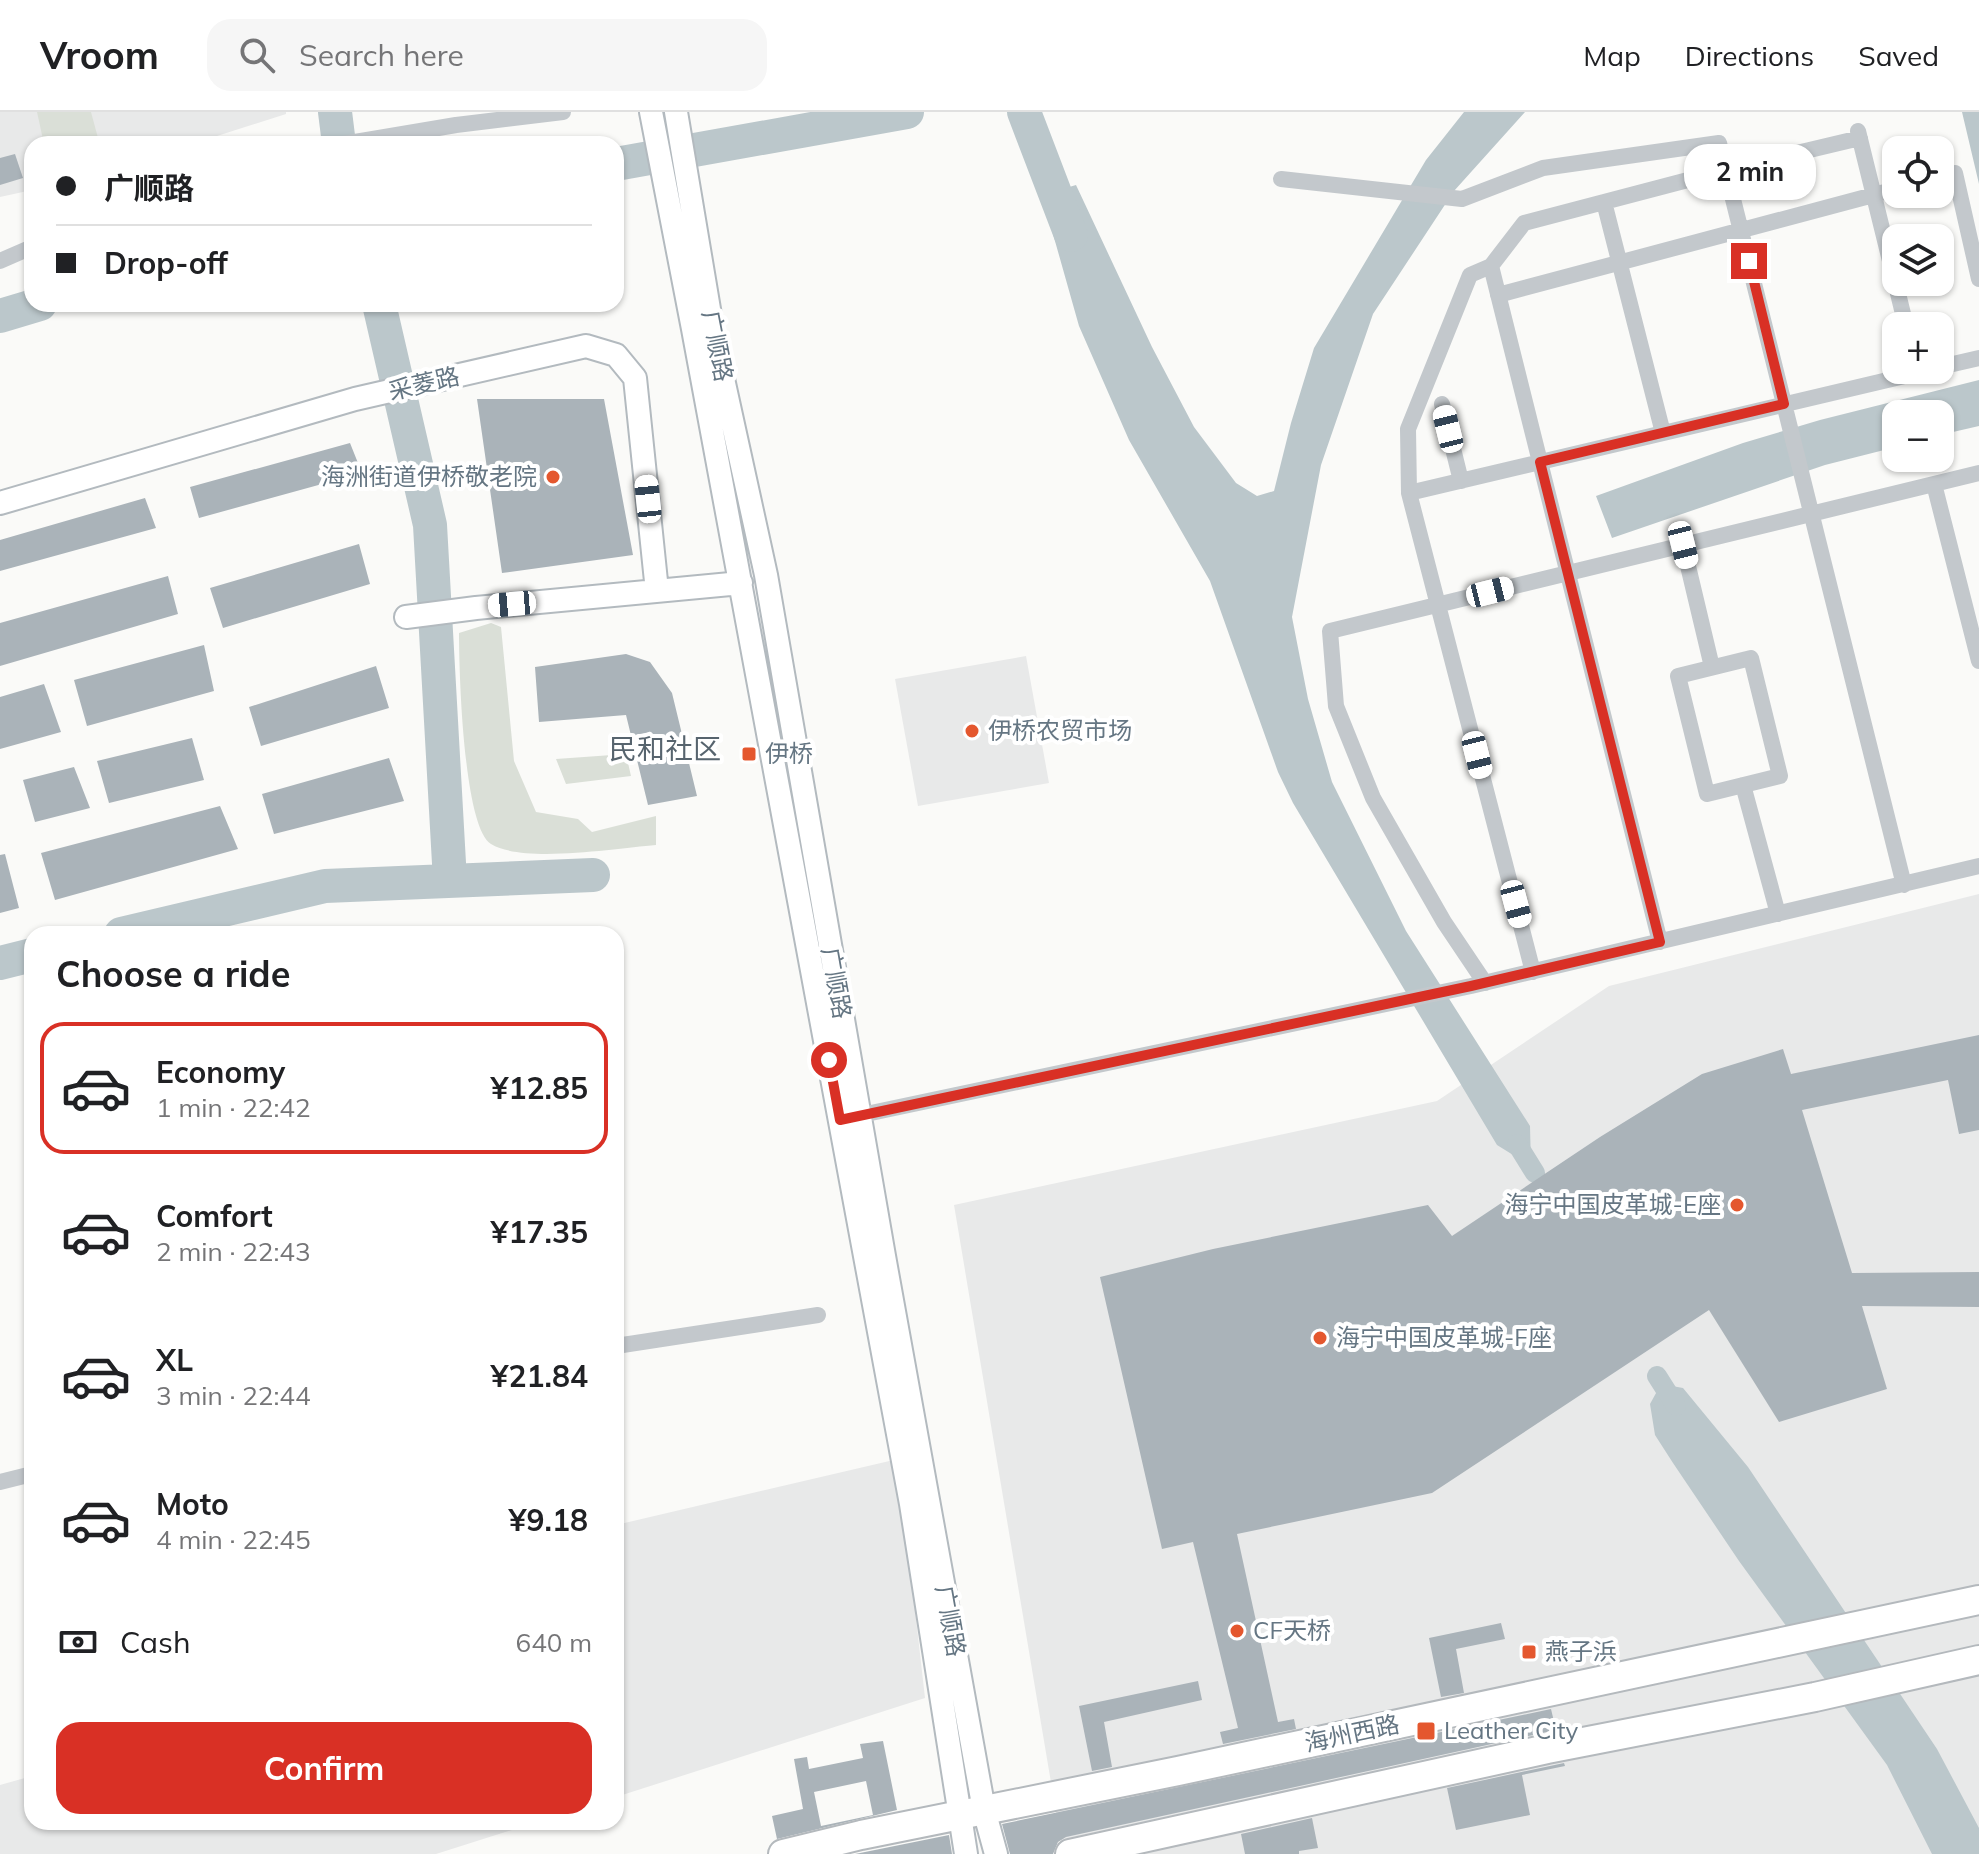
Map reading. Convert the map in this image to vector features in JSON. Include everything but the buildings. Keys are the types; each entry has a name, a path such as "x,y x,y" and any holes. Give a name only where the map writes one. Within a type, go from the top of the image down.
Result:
{"highway":[{"name":"海州西路","path":"783,1854 1979,1600"},
{"path":"1070,1854 1547,1749 1815,1697 1979,1660"}],"main road":[{"path":"651,112 703,331"},
{"name":"广顺路","path":"676,112 703,331 741,583 850,1118"},
{"name":"广顺路","path":"703,331 766,575 911,1504 972,1813 996,1854"},
{"name":"采菱路","path":"0,503 355,399 586,346 616,355 635,378 657,591"},
{"path":"406,617 741,583"},
{"name":"广顺路","path":"966,1854 972,1813"}],"street":[{"path":"390,136 563,112"},
{"path":"1533,972 1409,493 1408,429 1470,275 1491,266 1524,223 1859,134 1902,312"},
{"path":"1281,179 1462,199 1543,168 1719,143 1904,885"},
{"path":"1954,173 1979,279"},
{"path":"1498,295 1882,193"},
{"path":"1604,202 1663,433"},
{"path":"0,261 24,250"},
{"path":"1491,266 1660,942"},
{"path":"1954,364 1979,358"},
{"path":"1409,493 1882,381"},
{"path":"1442,404 1461,481"},
{"path":"1478,985 1373,798 1336,706 1330,631 1979,473"},
{"path":"1934,484 1979,661"},
{"path":"1683,545 1712,667"},
{"path":"1751,658 1780,776 1743,785 1707,794 1678,676 1751,658"},
{"path":"1743,785 1778,914"},
{"path":"850,1118 1478,985 1979,866"},
{"path":"624,1345 818,1315"},
{"path":"0,1482 24,1476"}],"shaded area":[{"path":"0,112 286,112 217,136 24,136 24,192 0,197"},
{"path":"37,112 91,112 97,136 42,136"},
{"path":"1464,112 1525,112 1454,191 1373,314 1321,465 1292,617 1308,699 1332,782 1406,931 1530,1126 1531,1166 1497,1145 1293,803 1278,772 1210,581 1129,440 1079,326 1042,195 1076,185 1152,347 1194,427 1236,483 1257,496 1274,491 1314,348 1426,160"},
{"path":"1962,112 1979,112 1979,184"},
{"path":"1979,380 1979,426 1954,432 1954,400 1900,400"},
{"path":"1882,404 1882,451 1825,465 1612,538 1596,496 1743,443"},
{"path":"491,623 501,627 514,761 536,812 578,819 592,832 656,816 656,845 547,854 506,850 491,844 482,831 474,809 469,779 464,745 459,633"},
{"name":"伊桥农贸市场","path":"1026,656 1049,783 918,806 895,679"},
{"path":"626,754 631,776 566,784 556,759"},
{"path":"1979,894 1979,1854 1063,1854 954,1205 1437,1101 1609,986"},
{"path":"1661,1384 1683,1388 1748,1467 1937,1749 1979,1828 1979,1854 1932,1854 1887,1765 1739,1561 1655,1435 1650,1404"},
{"path":"898,1459 925,1698 624,1794 624,1523"},
{"path":"24,1778 24,1830 512,1830 436,1854 0,1854 0,1785"}],"waterway":[{"path":"335,112 338,136"},
{"path":"624,163 907,112"},
{"path":"1024,112 1071,235"},
{"path":"0,316 24,309"},
{"path":"381,312 430,525 450,881"},
{"path":"155,926 325,886 593,875"},
{"path":"0,963 24,957"},
{"path":"1517,1144 1535,1173"},
{"path":"1657,1376 1676,1406"}],"place":[{"name":"海洲街道伊桥敬老院","path":"553,477"},
{"name":"伊桥农贸市场","path":"972,731"},
{"name":"伊桥","path":"749,754"},
{"name":"海宁中国皮革城-E座","path":"1737,1205"},
{"name":"海宁中国皮革城-F座","path":"1320,1338"},
{"name":"CF天桥","path":"1237,1631"},
{"name":"燕子浜","path":"1529,1652"},
{"name":"Leather City","path":"1426,1731"}],"district":[{"name":"民和社区","path":"665,749"}],"route":[{"path":"829,1060 840,1120 1471,986 1660,942 1540,462 1784,404 1749,261"}]}
